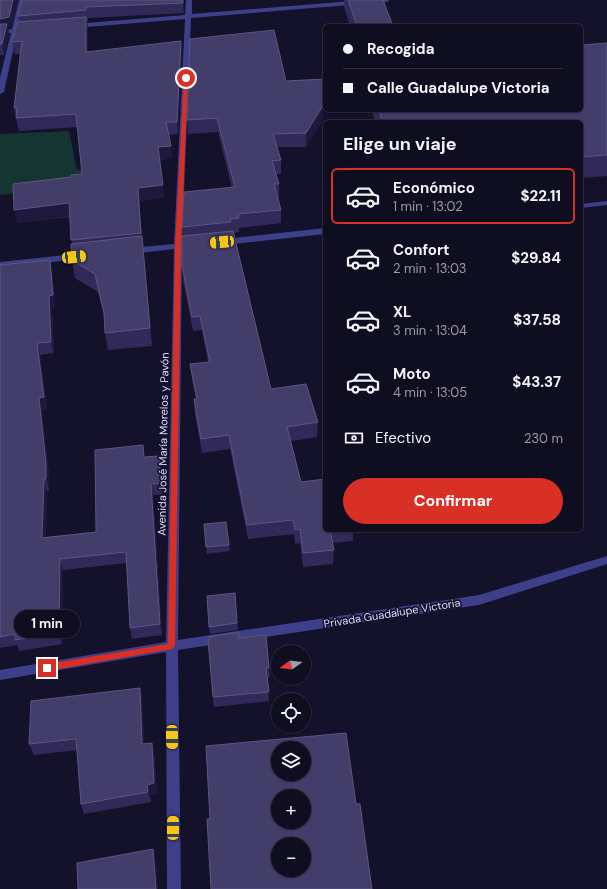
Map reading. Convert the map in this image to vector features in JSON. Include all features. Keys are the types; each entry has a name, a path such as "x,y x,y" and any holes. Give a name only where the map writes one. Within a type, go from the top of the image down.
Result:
{"street":[{"path":"0,92 22,0"},
{"name":"Avenida José María Morelos y Pavón","path":"174,889 172,646 178,246 189,0"},
{"path":"70,26 387,0"},
{"path":"0,32 38,29"},
{"path":"583,206 607,203"},
{"path":"217,242 323,231"},
{"path":"124,252 194,244"},
{"path":"0,265 93,255"},
{"name":"Privada Guadalupe Victoria","path":"0,676 172,646 479,600 607,560"}],"green space":[{"path":"69,131 77,170 102,168 68,188 0,195 0,134"}],"building":[{"path":"0,0 13,0 9,17 0,19"},
{"path":"22,0 183,0 183,3 86,7 86,10 18,16"},
{"path":"348,0 383,0 392,24 356,24"},
{"path":"86,17 86,52 181,41 177,122 166,122 171,146 158,147 163,185 138,188 141,233 71,240 69,203 14,210 13,184 71,177 71,175 82,174 76,114 16,118 17,108 14,108 22,41 12,42 17,22"},
{"path":"0,24 7,24 2,44 0,44"},
{"path":"274,30 286,81 323,79 322,107 306,133 273,134 281,160 272,161 279,184 274,184 281,210 238,214 239,218 230,219 231,222 182,227 184,192 235,187 217,118 187,120 190,39"},
{"path":"607,43 607,155 583,157 583,120 382,120 380,112 583,112 583,45"},
{"path":"233,231 271,389 306,384 318,422 287,427 301,482 323,479 323,532 330,532 334,550 303,553 300,529 295,530 293,520 247,525 229,435 201,439 194,399 197,399 190,364 210,362 200,316 192,317 182,265 182,236"},
{"path":"142,236 150,328 105,333 104,313 95,274 72,260 71,244"},
{"path":"50,260 53,295 49,296 51,342 37,343 44,397 39,398 46,464 42,538 96,532 95,450 143,445 144,457 159,456 161,483 151,484 160,624 130,628 126,552 60,559 59,633 15,640 15,634 0,637 0,265"},
{"path":"226,522 229,545 206,547 204,524"},
{"path":"235,593 237,623 209,627 207,596"},
{"path":"238,632 239,638 266,635 269,668 266,668 269,692 213,697 209,637"},
{"path":"140,688 142,744 152,743 154,783 147,785 148,792 81,804 76,739 29,744 31,701"},
{"path":"346,733 356,804 360,804 372,889 211,889 207,819 210,819 206,746"},
{"path":"153,849 156,889 78,889 77,863"}],"route":[{"path":"47,668 172,646 178,246 186,78"}]}
